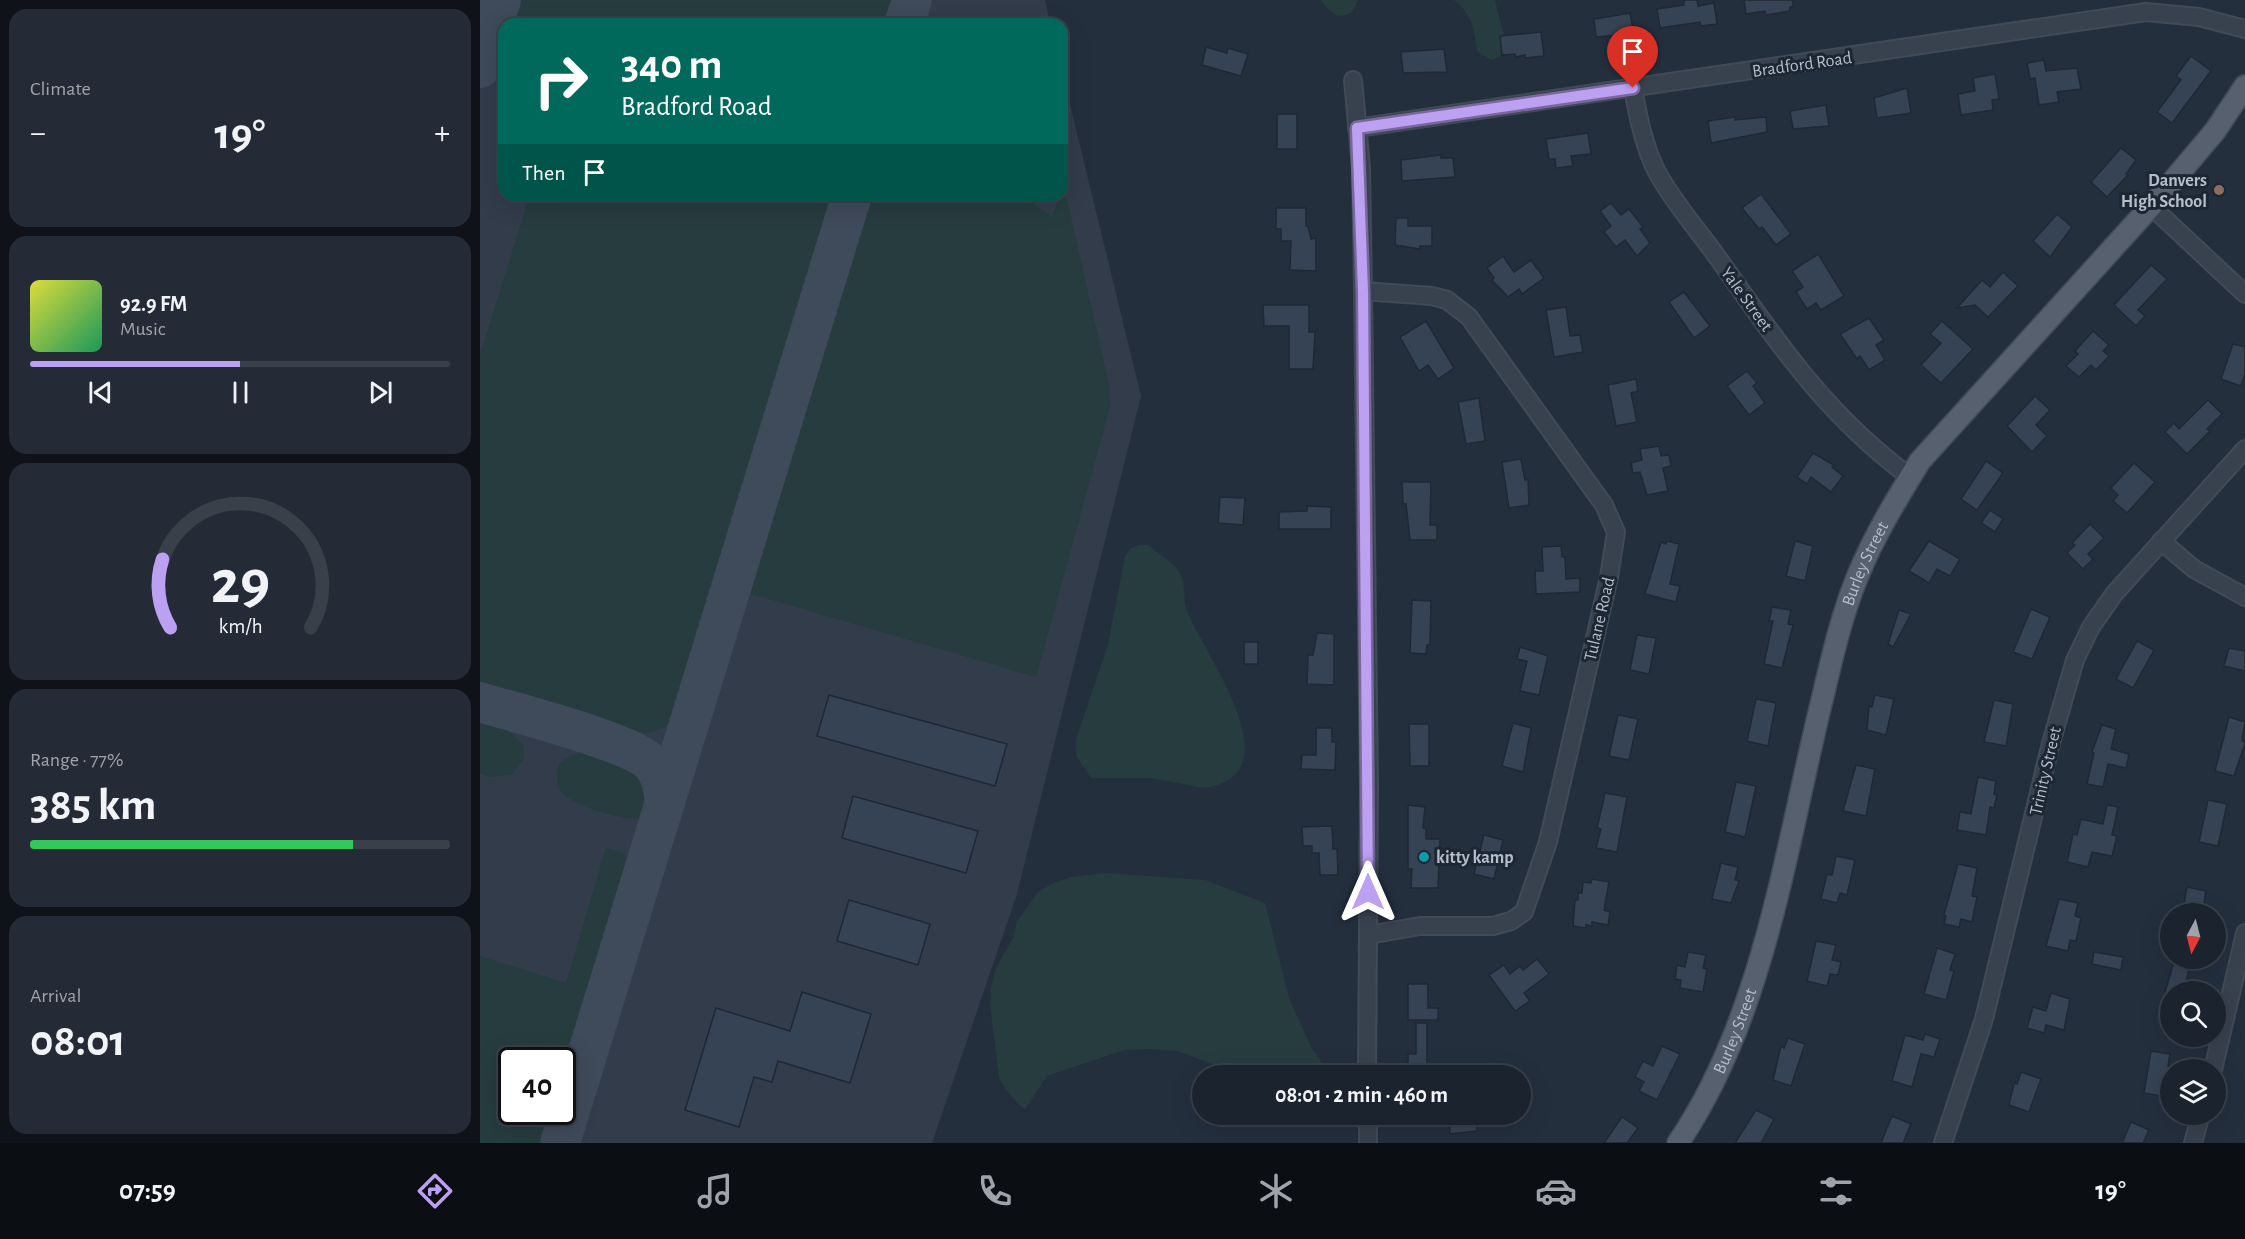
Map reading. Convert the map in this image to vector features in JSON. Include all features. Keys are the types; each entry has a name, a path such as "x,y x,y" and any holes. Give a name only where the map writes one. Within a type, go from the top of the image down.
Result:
{"main road":[{"name":"Burley Street","path":"1678,1143 1720,1072 1744,1011 1767,930 1834,650 1858,573 1891,507 1910,477 1952,424 2151,206 2215,131 2245,86"}],"street":[{"name":"Bradford Road","path":"1357,128 2146,12 2199,17 2245,29"},
{"path":"1353,80 1363,291 1369,785 1367,1065"},
{"name":"Yale Street","path":"1633,88 1639,119 1657,171 1758,315 1816,392 1872,449 1910,477"},
{"path":"2151,206 2245,294"},
{"name":"Tulane Road","path":"1363,291 1432,296 1447,300 1469,316 1597,496 1616,532 1611,567 1548,842 1524,912 1511,921 1493,926 1420,926 1368,935"},
{"name":"Trinity Street","path":"1943,1143 1984,1019 2054,733 2075,660 2091,627 2114,594 2245,449"},
{"path":"2161,541 2194,569 2245,597"},
{"path":"2216,1059 2245,933"},
{"path":"1368,1125 1368,1143"},
{"path":"2193,1143 2198,1125"}],"shaded area":[{"path":"480,0 1045,0 1049,18 498,18 498,201 1068,201 1068,97 1141,396 1017,894 932,1143 480,1143"}],"green space":[{"path":"514,0 898,0 893,18 508,18"},
{"path":"1320,0 1358,0 1352,12 1347,15 1338,15"},
{"path":"1454,0 1495,0 1506,45 1501,56 1491,60 1477,51 1471,22 1465,11"},
{"path":"528,201 836,201 675,720 664,728 646,733 480,684 480,355"},
{"path":"865,201 1029,201 1052,217 1058,201 1067,201 1109,385 1110,406 1036,677 748,593"},
{"path":"1139,545 1148,545 1179,571 1183,580 1187,611 1237,711 1244,738 1243,761 1231,778 1204,788 1151,778 1091,778 1076,756 1076,739 1108,645 1125,556 1130,549"},
{"path":"480,719 505,727 523,745 524,758 512,774 491,777 480,774"},
{"path":"579,753 621,763 644,779 650,790 651,803 644,817 614,816 576,802 561,792 557,782 559,764"},
{"path":"606,848 622,852 631,867 576,1047 498,1047 498,1125 552,1125 546,1143 480,1143 480,956 566,983"},
{"path":"1106,873 1205,880 1265,903 1289,998 1311,1047 1324,1065 1215,1065 1178,1051 1124,1050 1047,1076 1025,1109 1022,1107 1006,1090 999,1077 990,1005 991,987 995,970 1013,938 1017,921 1038,892 1071,877"}],"building":[{"path":"1684,0 1697,0 1698,6 1714,3 1717,24 1701,26 1700,22 1660,28 1657,9 1684,5"},
{"path":"1744,0 1793,0 1793,7 1790,7 1790,11 1766,15 1765,11 1746,14"},
{"path":"1630,13 1634,34 1596,37 1594,19"},
{"path":"1541,32 1544,56 1525,58 1525,55 1516,57 1515,54 1502,55 1500,36"},
{"path":"1206,47 1227,53 1228,48 1248,54 1241,76 1202,65"},
{"path":"1444,49 1447,72 1403,73 1401,52"},
{"path":"2191,56 2211,71 2172,123 2157,112 2181,80 2176,76"},
{"path":"2044,60 2046,71 2077,68 2081,89 2057,92 2059,102 2039,105 2035,78 2030,79 2027,63"},
{"path":"1995,74 1999,99 1992,100 1993,110 1961,115 1958,94 1975,91 1973,78"},
{"path":"1907,88 1911,113 1877,118 1874,98"},
{"path":"1826,105 1829,126 1793,129 1790,111"},
{"path":"1277,114 1297,114 1297,149 1277,149"},
{"path":"1735,117 1735,120 1766,117 1767,132 1711,143 1708,121"},
{"path":"1588,133 1591,154 1571,156 1573,166 1556,168 1555,159 1549,159 1546,139"},
{"path":"2121,148 2136,160 2126,174 2128,175 2107,197 2091,182"},
{"path":"1441,155 1441,158 1453,158 1455,177 1402,181 1401,160"},
{"path":"1761,194 1791,234 1776,245 1762,227 1759,229 1742,208"},
{"path":"1611,203 1621,215 1629,209 1643,227 1640,229 1650,243 1637,256 1625,240 1616,247 1604,232 1611,226 1600,211"},
{"path":"1276,208 1306,208 1306,226 1308,226 1311,239 1316,238 1316,271 1290,270 1291,241 1281,241 1281,229 1276,229"},
{"path":"2057,214 2072,227 2050,257 2033,241"},
{"path":"1396,218 1408,218 1408,226 1432,226 1432,246 1420,246 1420,249 1395,245"},
{"path":"1818,254 1844,296 1821,310 1816,303 1807,309 1796,292 1803,287 1792,271"},
{"path":"1503,256 1514,272 1531,260 1544,278 1522,294 1519,289 1508,297 1492,280 1494,278 1487,268"},
{"path":"2151,265 2167,279 2138,310 2145,316 2136,326 2114,305"},
{"path":"2003,272 2018,286 1988,317 1975,305 1957,308 1982,280 1990,287"},
{"path":"1684,292 1710,326 1694,338 1669,302"},
{"path":"1263,305 1309,305 1309,332 1315,332 1313,369 1289,369 1289,326 1264,326"},
{"path":"1566,307 1570,336 1580,335 1583,352 1554,357 1546,310"},
{"path":"1869,318 1884,340 1876,345 1885,360 1869,370 1860,356 1857,359 1840,334"},
{"path":"1426,321 1454,368 1438,379 1428,365 1419,371 1400,337"},
{"path":"1942,321 1973,349 1941,383 1921,365 1941,343 1930,334"},
{"path":"2093,331 2109,345 2103,351 2109,356 2096,370 2091,365 2079,377 2066,366 2078,354 2075,351"},
{"path":"2233,344 2245,347 2245,374 2241,386 2221,379"},
{"path":"1747,371 1757,383 1753,386 1765,403 1749,415 1727,386"},
{"path":"1636,379 1638,391 1631,393 1637,422 1616,426 1608,385"},
{"path":"2035,396 2050,410 2036,425 2047,436 2032,452 2007,426"},
{"path":"1479,398 1485,441 1466,444 1458,402"},
{"path":"2208,400 2222,414 2207,429 2210,431 2187,454 2165,432 2174,423 2179,429"},
{"path":"1659,446 1661,456 1669,455 1671,466 1663,468 1668,491 1647,495 1640,472 1633,473 1631,463 1642,460 1640,449"},
{"path":"1813,453 1834,465 1832,467 1843,476 1831,492 1811,477 1807,484 1797,477"},
{"path":"1521,459 1525,480 1528,479 1529,505 1509,508 1502,462"},
{"path":"1986,461 2003,473 1977,510 1961,499"},
{"path":"2134,463 2155,482 2127,513 2113,501 2118,495 2111,488"},
{"path":"1402,482 1431,482 1430,525 1437,525 1437,540 1410,540 1406,504 1403,504"},
{"path":"1220,497 1245,498 1243,525 1218,523"},
{"path":"1307,506 1331,507 1331,529 1279,529 1279,512 1307,511"},
{"path":"1990,510 2003,519 1995,532 1981,523"},
{"path":"2090,524 2104,538 2088,554 2093,559 2083,569 2067,553 2075,545 2072,543"},
{"path":"1667,541 1679,544 1670,584 1680,586 1676,602 1645,594 1661,542 1666,544"},
{"path":"1795,541 1813,546 1805,581 1786,576"},
{"path":"1929,541 1960,559 1950,576 1937,569 1929,583 1909,571"},
{"path":"1561,546 1562,557 1565,557 1566,579 1580,578 1580,592 1536,594 1535,571 1543,571 1542,547"},
{"path":"1412,600 1431,601 1430,645 1427,645 1426,654 1410,653"},
{"path":"1772,607 1791,610 1788,624 1793,625 1782,668 1764,664 1773,621 1769,621"},
{"path":"2031,609 2050,617 2032,659 2013,652"},
{"path":"1899,610 1911,614 1893,647 1888,644"},
{"path":"1317,633 1334,634 1334,685 1307,684 1308,655 1313,655"},
{"path":"1637,635 1656,638 1649,674 1630,670"},
{"path":"2137,641 2154,650 2133,688 2116,679"},
{"path":"1244,642 1258,642 1258,664 1244,664"},
{"path":"1520,647 1548,656 1539,695 1520,691 1527,661 1517,659"},
{"path":"2229,648 2245,651 2245,671 2224,666"},
{"path":"829,695 1007,744 995,786 817,736"},
{"path":"1875,695 1894,699 1886,735 1867,730 1869,706 1872,707"},
{"path":"1756,699 1776,703 1768,746 1747,741"},
{"path":"1994,700 2013,704 2006,746 1984,742"},
{"path":"1618,715 1638,719 1629,760 1609,756"},
{"path":"2229,717 2245,722 2242,740 2245,743 2234,776 2215,771"},
{"path":"1513,723 1531,728 1523,772 1502,766"},
{"path":"1409,724 1429,724 1429,766 1410,766"},
{"path":"2102,725 2116,729 2111,749 2129,754 2126,768 2108,764 2103,787 2087,784 2094,753 2092,752"},
{"path":"1316,728 1332,728 1332,742 1336,742 1335,770 1301,769 1302,755 1316,755"},
{"path":"1856,765 1875,769 1866,816 1843,811"},
{"path":"1978,777 1996,781 1994,794 1997,795 1994,808 1990,807 1986,835 1957,830 1960,812 1971,814"},
{"path":"1736,782 1756,786 1745,837 1725,832"},
{"path":"1605,793 1627,797 1617,852 1596,848 1601,829 1597,828"},
{"path":"853,796 978,831 966,873 842,838"},
{"path":"2208,800 2227,804 2218,846 2199,842"},
{"name":"kitty kamp","path":"1408,805 1425,807 1423,828 1426,829 1426,839 1440,839 1438,888 1411,888 1412,869 1408,869"},
{"path":"2107,805 2118,807 2112,835 2117,836 2112,856 2092,852 2088,867 2067,862 2073,834 2077,835 2081,819 2103,824"},
{"path":"1332,826 1333,849 1337,849 1338,875 1320,875 1319,853 1312,853 1312,846 1303,846 1302,827"},
{"path":"1484,835 1503,840 1494,879 1474,874"},
{"path":"1836,856 1855,860 1847,895 1840,893 1837,903 1821,899 1827,874 1832,875"},
{"path":"1721,863 1738,867 1735,880 1739,881 1731,903 1712,899"},
{"path":"1958,864 1977,868 1972,896 1977,897 1972,922 1961,919 1959,927 1944,924 1946,916 1944,915"},
{"path":"1592,879 1609,882 1604,910 1610,912 1608,925 1592,922 1592,926 1586,925 1586,928 1573,926 1575,900 1578,900 1578,893 1582,893 1583,882 1591,883"},
{"path":"2187,887 2206,891 2204,903 2184,903"},
{"path":"2059,899 2078,903 2075,916 2081,918 2076,941 2070,940 2068,951 2046,946"},
{"path":"849,900 930,924 918,965 837,941"},
{"path":"1816,941 1836,945 1832,960 1841,962 1838,975 1830,974 1827,986 1807,981"},
{"path":"1937,948 1955,954 1950,970 1954,971 1946,1000 1924,994"},
{"path":"1688,952 1706,955 1703,968 1707,969 1703,992 1680,988 1681,980 1675,979 1677,965 1685,967"},
{"path":"2094,952 2123,957 2121,970 2092,964"},
{"path":"1537,959 1549,974 1524,993 1530,1001 1515,1011 1489,975 1504,965 1510,974 1520,966 1523,970"},
{"path":"2172,969 2189,969 2186,981 2168,981"},
{"path":"1408,984 1428,984 1428,1008 1438,1008 1438,1020 1408,1020"},
{"path":"802,992 871,1014 850,1083 778,1061 772,1082 754,1077 739,1127 685,1110 716,1008 790,1031"},
{"path":"2051,993 2070,999 2064,1030 2046,1025 2044,1033 2027,1028 2033,1007 2046,1011"},
{"path":"1416,1023 1427,1023 1427,1065 1408,1065 1408,1054 1416,1054"},
{"path":"1925,1034 1940,1039 1934,1057 1921,1054 1912,1087 1892,1081 1905,1035 1923,1040"},
{"path":"1788,1038 1805,1044 1791,1086 1773,1080 1781,1046 1784,1048"},
{"path":"1662,1046 1680,1054 1657,1100 1639,1091 1644,1082 1635,1077 1643,1061 1653,1066"},
{"path":"2151,1051 2170,1054 2169,1059 2160,1059 2160,1096 2144,1093"},
{"path":"2021,1072 2041,1079 2029,1112 2009,1105 2014,1083 2017,1084"},
{"path":"1756,1110 1774,1119 1761,1143 1735,1143"},
{"path":"1892,1116 1911,1124 1903,1143 1881,1143"},
{"path":"1622,1117 1638,1128 1627,1143 1604,1143"},
{"path":"2131,1122 2149,1130 2143,1143 2122,1143"},
{"path":"1450,1125 1476,1125 1477,1131 1450,1134"}],"taxiway":[{"path":"480,68 501,0"},
{"path":"906,18 912,0"},
{"path":"560,1143 850,201"},
{"path":"480,702 598,738 641,755 652,764 658,773 662,782 665,803"}],"place":[{"name":"Danvers High School","path":"2219,190"},
{"name":"kitty kamp","path":"1424,857"}],"route":[{"path":"1368,892 1369,785 1363,291 1361,167 1357,128 1633,88"}]}
